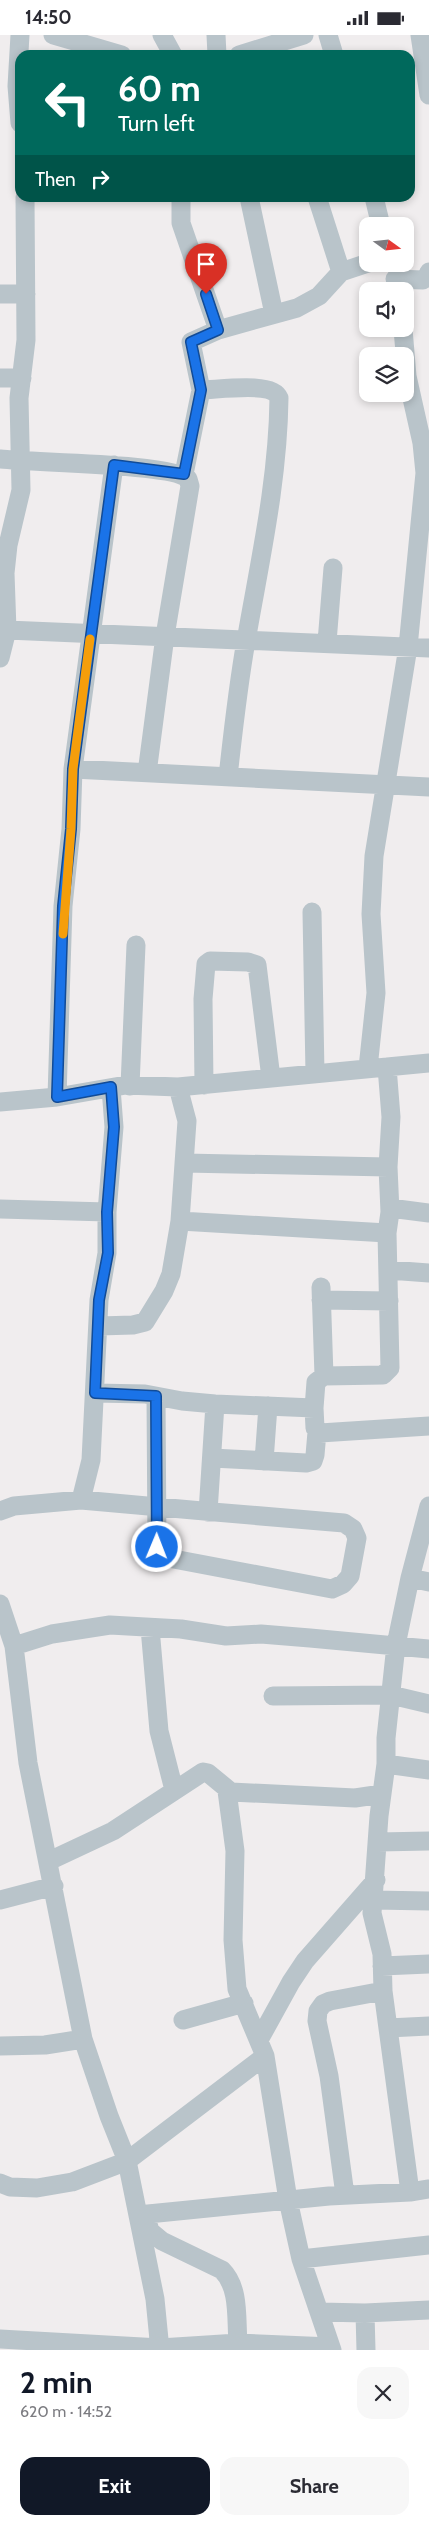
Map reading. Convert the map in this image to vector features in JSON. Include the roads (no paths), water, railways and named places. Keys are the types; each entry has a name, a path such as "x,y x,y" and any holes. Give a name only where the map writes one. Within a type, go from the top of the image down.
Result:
{"street":[{"path":"19,50 20,35"},
{"path":"53,35 105,50"},
{"path":"162,35 170,50"},
{"path":"216,35 217,50"},
{"path":"328,35 332,50"},
{"path":"420,35 429,95"},
{"path":"254,50 292,37"},
{"path":"0,658 7,630 3,588 8,545 21,490 19,398 26,340 27,227 25,202"},
{"path":"181,202 181,223 218,330"},
{"path":"250,202 274,314"},
{"path":"319,202 341,272"},
{"path":"375,202 379,217"},
{"path":"184,474 201,390 191,342 218,330 297,308 319,296 341,272 359,266"},
{"path":"394,278 423,281 429,272"},
{"path":"0,294 26,295"},
{"path":"368,1068 376,993 371,914 374,856 384,785 408,647 427,473 422,443 423,423 407,376 403,337"},
{"path":"0,378 22,378"},
{"path":"201,390 257,388 274,391 279,398 279,444 270,511 246,640 228,777"},
{"path":"0,459 114,465 184,474 188,479 190,486 165,635 147,773"},
{"path":"57,1097 63,906 71,829 73,769 114,465"},
{"path":"327,642 333,567"},
{"path":"7,630 165,635 429,648"},
{"path":"73,769 429,787"},
{"path":"312,912 315,1073"},
{"path":"130,1085 136,945"},
{"path":"204,1085 203,999 206,964 210,961 248,962 257,965 271,1078"},
{"path":"0,1102 57,1097 130,1085 178,1087 429,1063"},
{"path":"212,1458 306,1463 313,1461 316,1455 317,1432 314,1407 316,1382 324,1376 383,1375 390,1368 388,1233 390,1208 388,1167 390,1117 387,1067"},
{"path":"81,1500 91,1460 99,1300 108,1253 107,1212 114,1127 111,1087"},
{"path":"99,1326 133,1325 145,1322 164,1291 171,1274 180,1221 187,1121 178,1087"},
{"path":"185,1163 388,1167"},
{"path":"390,1208 429,1213"},
{"path":"0,1209 107,1212"},
{"path":"180,1221 388,1233"},
{"path":"389,1270 429,1273"},
{"path":"324,1376 321,1294 389,1301"},
{"path":"95,1393 156,1396 215,1404 314,1407"},
{"path":"0,1511 14,1506 81,1500 158,1507 208,1512 344,1523 353,1529 357,1537 350,1577 343,1584 332,1589 163,1557 157,1547 158,1507 156,1396"},
{"path":"208,1512 215,1404"},
{"path":"264,1461 268,1406"},
{"path":"317,1432 429,1426"},
{"path":"410,2193 383,1991 382,1954 372,1913 386,1764 386,1739 396,1645 410,1579 429,1506"},
{"path":"410,1579 429,1582"},
{"path":"0,1604 28,1763 83,2039 109,2116 128,2161 142,2214 155,2299 160,2349"},
{"path":"10,1656 52,1634 110,1625 181,1629 226,1636 261,1634 429,1649"},
{"path":"150,1628 159,1731 174,1790"},
{"path":"274,1696 391,1695 429,1704"},
{"path":"386,1764 429,1770"},
{"path":"49,1861 113,1831 174,1790 206,1772 227,1791 355,1798 382,1794"},
{"path":"0,2339 77,2347 160,2349 238,2343 331,2349 301,2259 288,2200 262,2048 237,1989 233,1940 235,1851 227,1791"},
{"path":"378,1842 429,1841"},
{"path":"0,2183 10,2187 37,2188 72,2182 128,2161 262,2048 290,1982 304,1961 376,1880"},
{"path":"0,1899 54,1886"},
{"path":"374,1900 429,1901"},
{"path":"382,1966 429,1964"},
{"path":"345,2195 329,2076 316,2021 318,2011 323,2004 383,1991"},
{"path":"183,2020 244,2003"},
{"path":"388,2028 429,2026"},
{"path":"0,2060 9,2046 83,2039"},
{"path":"142,2214 345,2195 410,2193 429,2189"},
{"path":"142,2214 150,2231 162,2241 222,2270 230,2278 234,2287 238,2343"},
{"path":"301,2259 429,2245"},
{"path":"320,2312 365,2313 429,2309"},
{"path":"365,2313 366,2350"}]}
